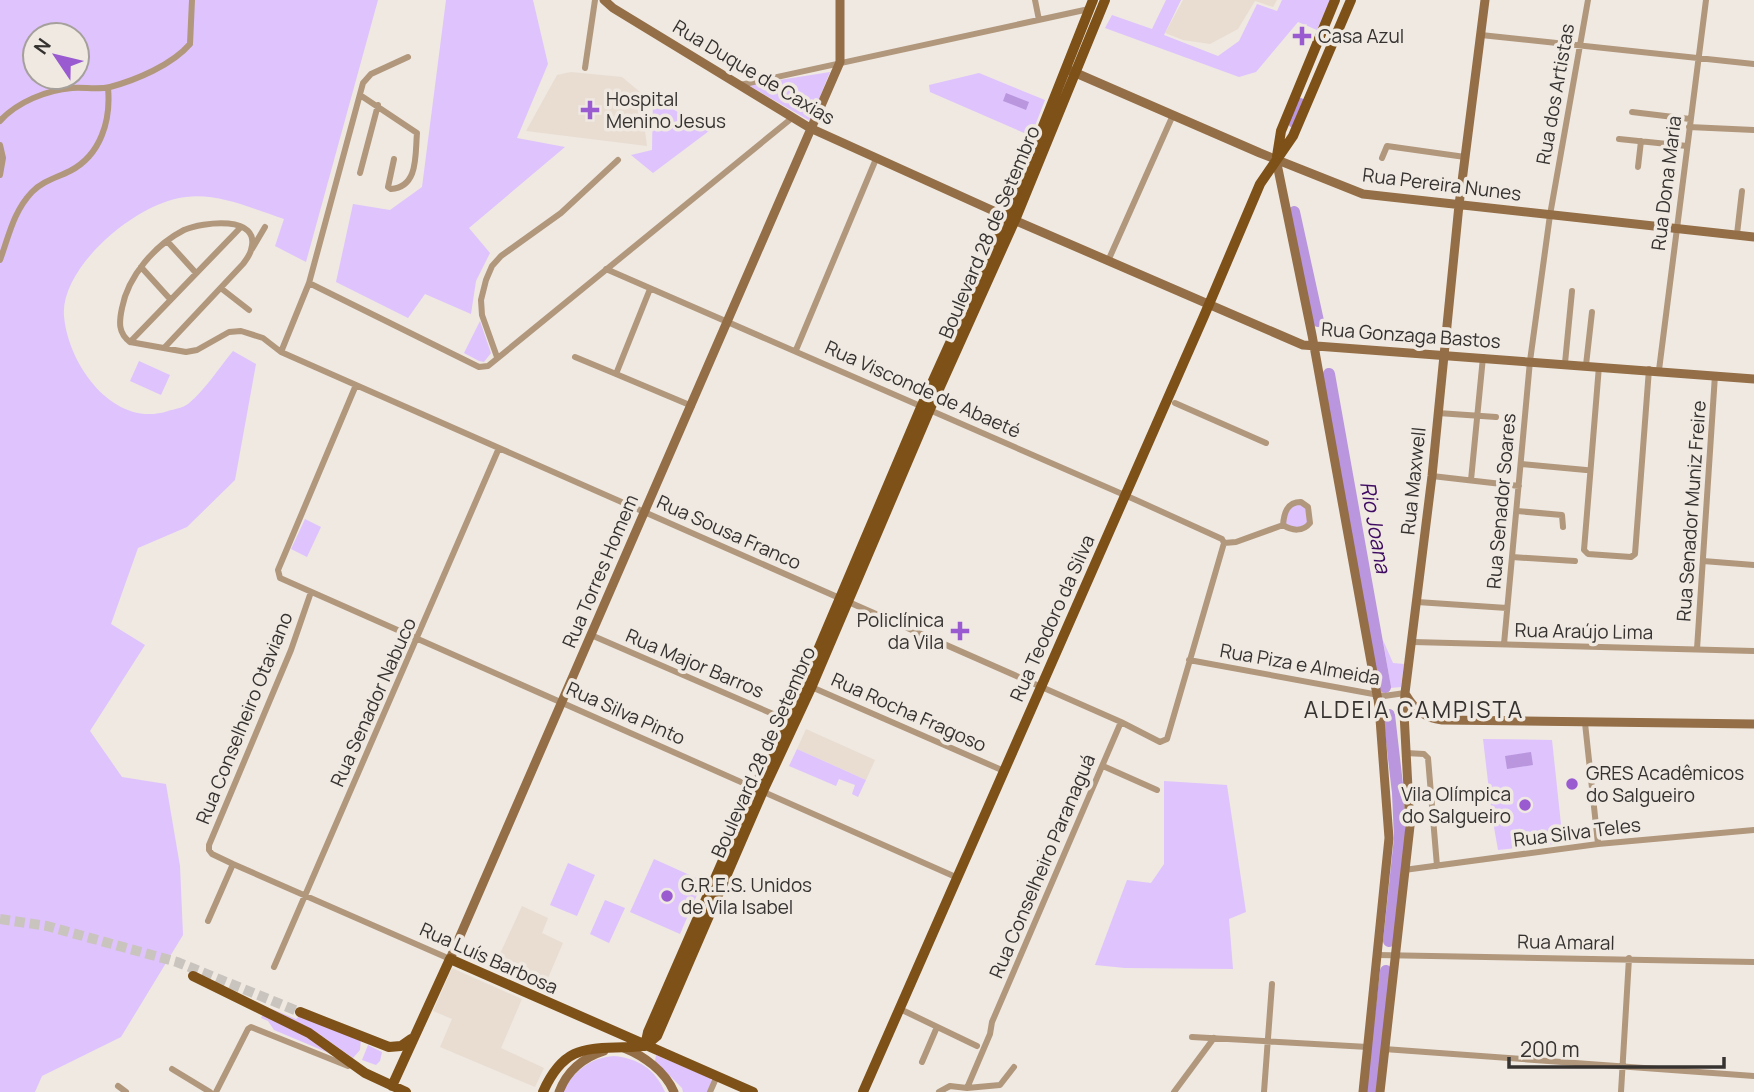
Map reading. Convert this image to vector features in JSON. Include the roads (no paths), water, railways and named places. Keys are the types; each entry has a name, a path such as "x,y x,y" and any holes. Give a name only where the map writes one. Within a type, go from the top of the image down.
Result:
{"main road":[{"name":"Boulevard 28 de Setembro","path":"759,789 806,689 926,407 1011,219 1071,70 1105,0"},
{"path":"1276,159 1281,131 1335,0"},
{"name":"Rua Teodoro da Silva","path":"863,1092 1260,184 1293,136 1351,0"},
{"name":"Boulevard 28 de Setembro","path":"1071,70 1091,4"},
{"name":"Boulevard 28 de Setembro","path":"645,1046 657,1036 787,720 806,689"},
{"name":"Rua Torres Homem","path":"390,1089 450,959"},
{"name":"Rua Luís Barbosa","path":"450,959 753,1092"},
{"path":"193,976 309,1033 390,1089 406,1092"},
{"path":"300,1012 390,1047 404,1045 415,1034"},
{"path":"543,1092 555,1069 573,1054 587,1048 645,1046"}],"street":[{"path":"0,121 30,100 70,88 108,88 150,71 187,48 190,40 192,0"},
{"path":"585,68 596,0"},
{"name":"Rua Duque de Caxias","path":"604,0 612,8 810,128 1011,219"},
{"path":"840,0 840,62"},
{"path":"1035,0 1039,19"},
{"name":"Rua Maxwell","path":"1380,1092 1410,826 1405,693 1432,477 1459,205 1485,0"},
{"name":"Rua dos Artistas","path":"1530,361 1550,215 1588,0"},
{"name":"Rua Dona Maria","path":"1599,366 1584,550 1588,554 1631,557 1635,554 1654,370 1677,227 1706,0"},
{"path":"740,85 1039,19 1091,4"},
{"path":"1481,35 1754,64"},
{"path":"281,352 309,283 363,83 371,74 408,57"},
{"name":"Rua Torres Homem","path":"450,959 840,62"},
{"name":"Rua Pereira Nunes","path":"1071,70 1363,194 1754,236"},
{"path":"0,261 9,229 23,202 42,184 70,171 85,160 101,138 109,114 108,88"},
{"path":"360,95 417,133 414,169 405,186 396,189 388,187 394,159"},
{"path":"360,173 378,105"},
{"path":"1632,112 1690,123 1754,130"},
{"path":"1108,261 1173,115"},
{"path":"309,283 479,367 488,366 792,118"},
{"path":"1619,139 1687,146"},
{"path":"1638,167 1640,141"},
{"path":"0,145 3,158 0,175"},
{"path":"1382,158 1387,146 1465,157"},
{"path":"796,350 876,159"},
{"path":"1276,159 1378,695 1390,838 1363,1092"},
{"path":"497,357 482,315 481,300 485,280 492,266 500,256 561,213 618,160"},
{"path":"1737,234 1742,191"},
{"name":"Rua Gonzaga Bastos","path":"1011,219 1313,347 1483,357 1754,379"},
{"path":"252,249 251,237 241,227 225,222 210,222 184,230 167,241 141,267 125,294 120,330 123,337 130,342 165,347 243,264 252,249 265,227"},
{"path":"130,342 241,227"},
{"path":"167,241 196,273"},
{"path":"141,267 170,299"},
{"name":"Rua Visconde de Abaeté","path":"606,269 1125,495 1222,539 1224,543"},
{"path":"222,289 248,310"},
{"path":"616,374 650,289"},
{"path":"1565,363 1572,291"},
{"path":"1586,365 1592,312"},
{"name":"Rua Sousa Franco","path":"165,347 186,352 197,350 229,332 242,331 264,338 281,352 1164,742 1189,660"},
{"path":"575,357 692,406"},
{"path":"1471,480 1483,357"},
{"name":"Rua Senador Soares","path":"1504,645 1530,361"},
{"name":"Rua Senador Muniz Freire","path":"1697,649 1716,375"},
{"name":"Rua Silva Pinto","path":"356,385 278,570 280,578 958,878"},
{"path":"1175,402 1266,443"},
{"path":"1438,413 1496,417"},
{"name":"Rua Senador Nabuco","path":"274,967 499,448"},
{"path":"1522,464 1586,470"},
{"path":"1432,477 1519,486"},
{"path":"1189,660 1224,543 1236,542 1283,525 1296,530 1308,526 1308,507 1301,502 1292,504 1285,511 1283,525"},
{"path":"1517,511 1562,514 1563,527"},
{"path":"1513,556 1575,561"},
{"path":"1703,561 1754,565"},
{"name":"Rua Conselheiro Otaviano","path":"212,855 209,845 291,650 311,592"},
{"path":"1417,602 1507,608"},
{"name":"Rua Major Barros","path":"591,635 787,720"},
{"name":"Rua Araújo Lima","path":"1413,642 1754,651"},
{"name":"Rua Piza e Almeida","path":"1189,660 1378,695 1396,696 1405,693"},
{"name":"Rua Rocha Fragoso","path":"806,689 1004,771"},
{"path":"1405,693 1419,712 1433,719 1754,724"},
{"name":"Rua Conselheiro Paranaguá","path":"967,1088 990,1034 992,1022 1121,722"},
{"path":"1585,723 1598,844"},
{"path":"1406,753 1424,754 1428,758 1437,866"},
{"path":"1103,766 1157,790"},
{"name":"Rua Silva Teles","path":"1404,870 1598,844 1754,830"},
{"name":"Rua Luís Barbosa","path":"212,855 450,959"},
{"path":"208,920 233,864"},
{"name":"Rua Amaral","path":"1377,955 1754,962"},
{"path":"1621,1092 1629,958"},
{"path":"1264,1092 1272,984"},
{"path":"900,1009 977,1046"},
{"path":"216,1092 251,1027 365,1073"},
{"path":"922,1062 937,1027"},
{"path":"1192,1037 1368,1048"},
{"path":"1174,1092 1214,1038"},
{"path":"645,1046 655,1067 674,1092"},
{"path":"559,1092 566,1078 579,1063 596,1053 620,1048 638,1054 655,1067"},
{"path":"1384,1049 1754,1076"},
{"path":"939,1092 950,1086 967,1088 1000,1085 1014,1068"},
{"path":"172,1069 210,1092"},
{"path":"710,1092 717,1076"},
{"path":"118,1086 126,1092"}],"waterway":[{"name":"Rio Joana","path":"1294,122 1300,104"},
{"name":"Rio Joana","path":"1294,212 1318,321"},
{"name":"Rio Joana","path":"1329,374 1385,687"},
{"name":"Rio Joana","path":"1389,715 1400,838 1389,941"},
{"name":"Rio Joana","path":"1372,1092 1386,971"}],"tunnel":[{"path":"0,919 47,926 177,962 300,1012"}],"place":[{"name":"Casa Azul","path":"1302,36"},
{"name":"Hospital Menino Jesus","path":"590,110"},
{"name":"Policlínica da Vila","path":"960,631"},
{"name":"GRES Acadêmicos do Salgueiro","path":"1572,784"},
{"name":"Vila Olímpica do Salgueiro","path":"1525,805"},
{"name":"G.R.E.S. Unidos de Vila Isabel","path":"667,896"}],"district":[{"name":"ALDEIA CAMPISTA","path":"1414,709"}]}
